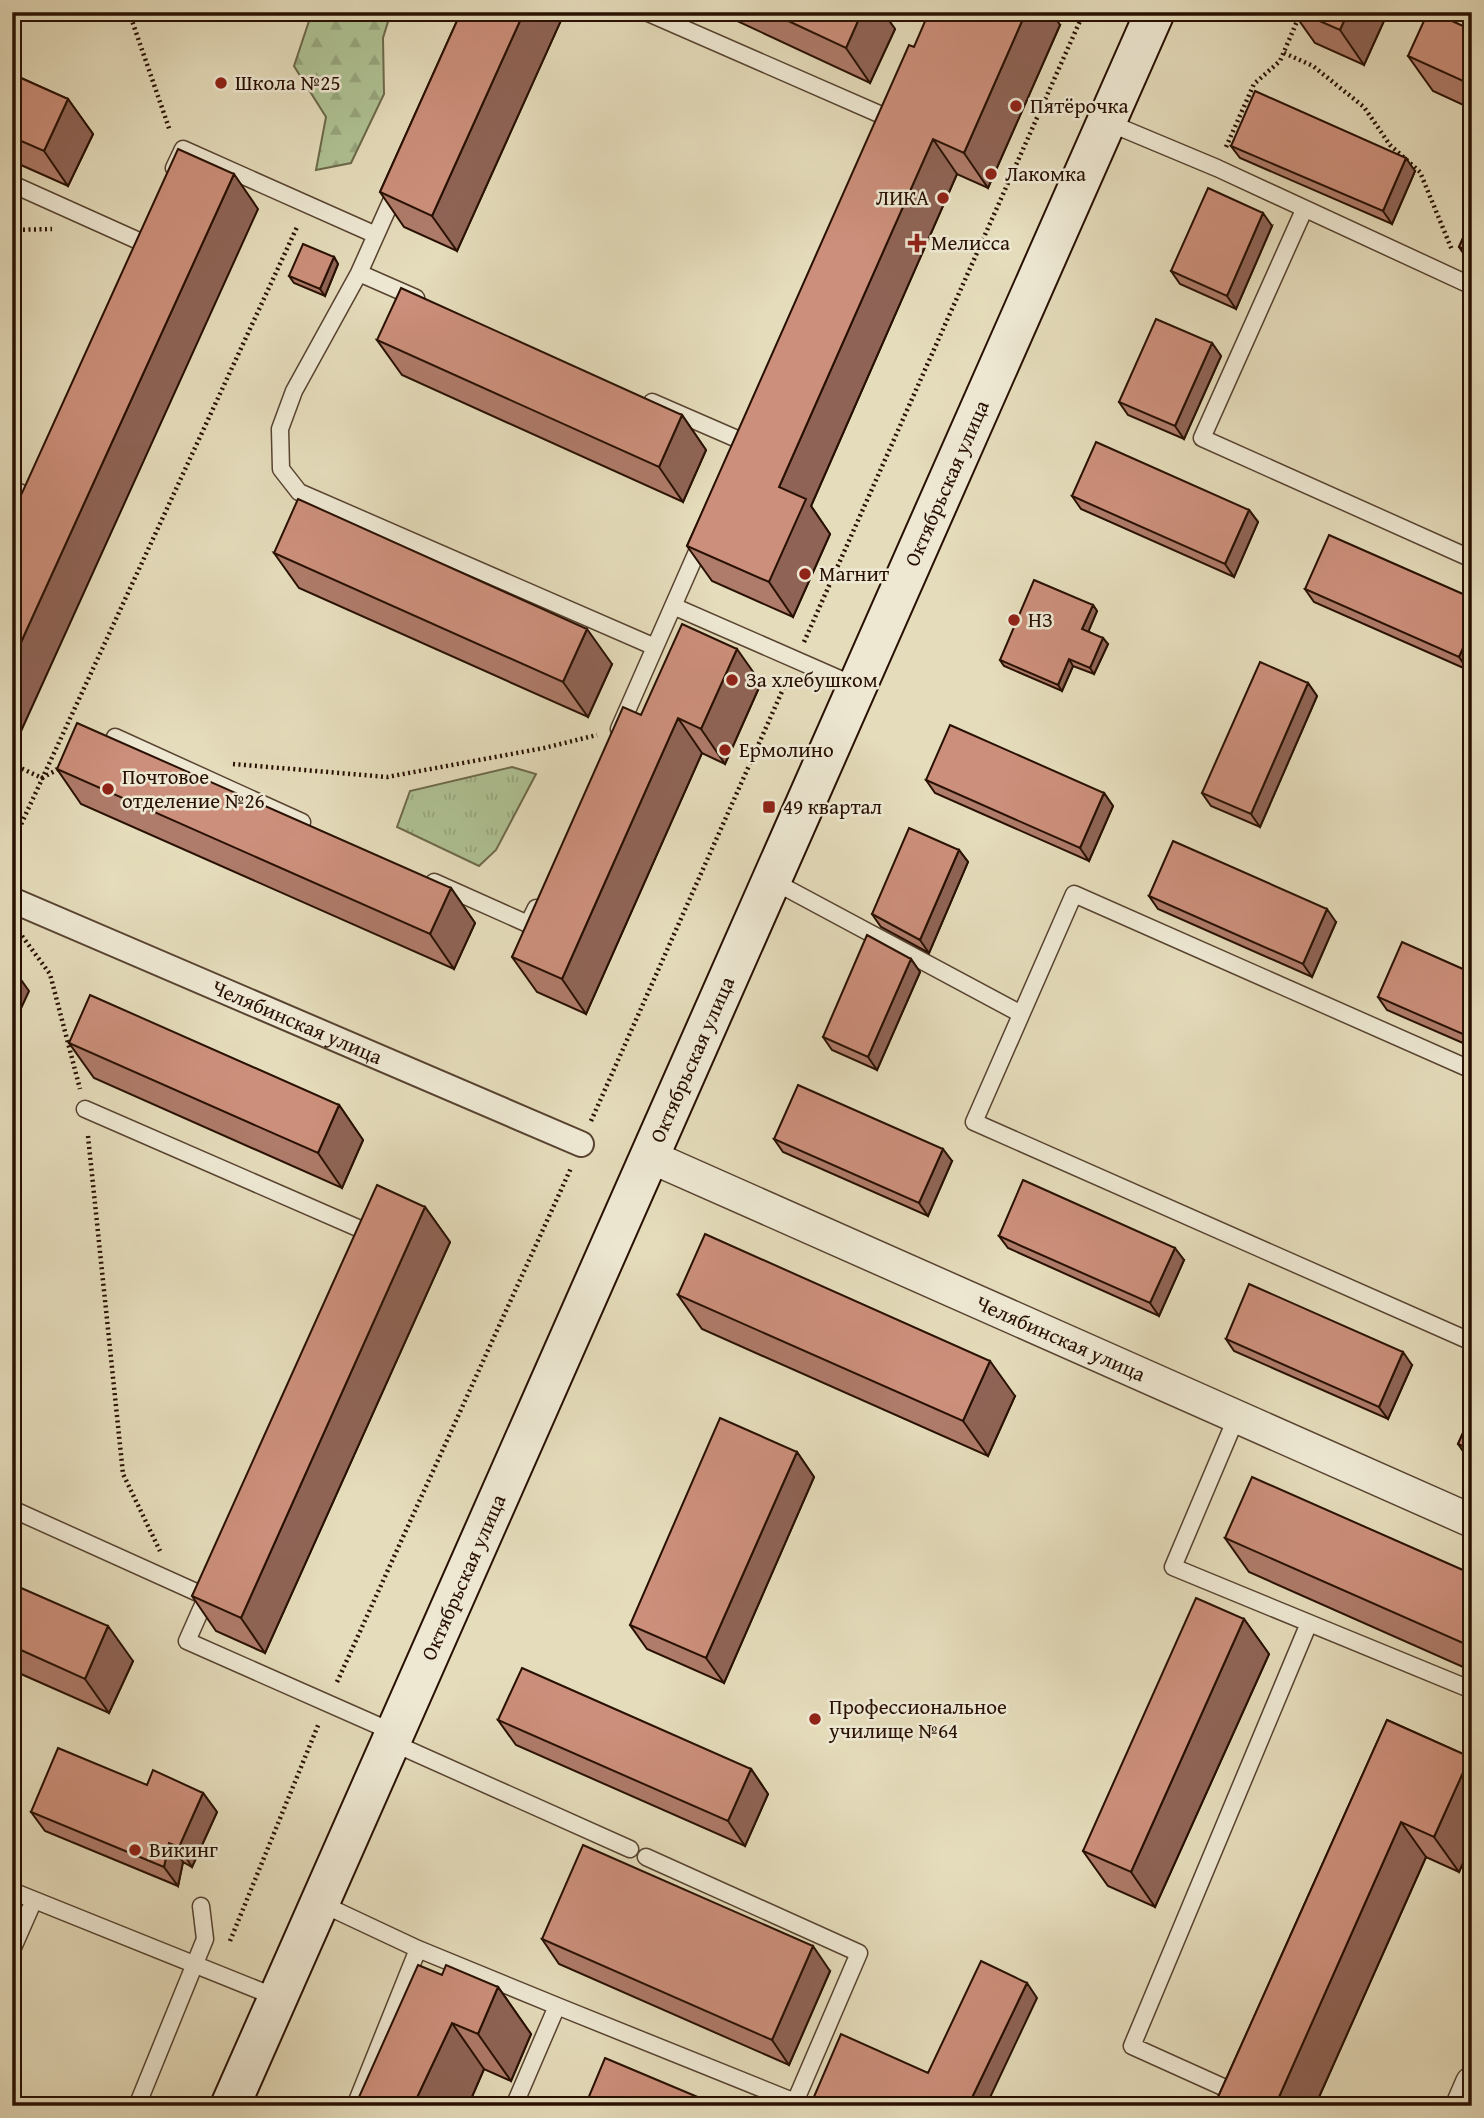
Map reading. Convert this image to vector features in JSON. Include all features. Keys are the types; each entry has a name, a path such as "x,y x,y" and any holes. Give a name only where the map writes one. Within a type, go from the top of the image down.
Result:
{"main road":[{"name":"Октябрьская улица","path":"230,2106 1107,122 1145,16"}],"street":[{"name":"Челябинская улица","path":"12,900 581,1144"},
{"name":"Челябинская улица","path":"651,1157 1472,1521"},
{"path":"1462,2106 1472,2083"}],"lane":[{"path":"646,12 886,117"},
{"path":"1107,122 1217,169 1469,285"},
{"path":"169,180 183,149 376,235"},
{"path":"403,173 359,273 294,391 280,429 281,469 299,492 324,505 655,647"},
{"path":"12,184 141,242"},
{"path":"1304,210 1202,438 1472,559"},
{"path":"359,273 433,306"},
{"path":"632,393 744,443"},
{"path":"12,489 28,496"},
{"path":"616,736 712,518"},
{"path":"673,606 858,687"},
{"path":"115,737 311,827"},
{"path":"413,873 528,924 545,888"},
{"path":"773,881 1021,1014"},
{"path":"1472,1070 1074,894 974,1122 1472,1342"},
{"path":"85,1109 367,1232 356,1257"},
{"path":"1237,1416 1173,1567 1472,1690"},
{"path":"12,1509 206,1597"},
{"path":"218,1571 187,1641 327,1703 630,1849"},
{"path":"1234,2092 1132,2046 1309,1623"},
{"path":"320,1903 418,1950 796,2102 859,1953 646,1857"},
{"path":"15,1892 278,1998"},
{"path":"12,1950 34,1900"},
{"path":"137,2106 205,1938 201,1906"},
{"path":"355,2106 418,1950"},
{"path":"514,2106 557,2006"}],"path":[{"path":"96,12 102,12"},
{"path":"129,12 163,116 180,155"},
{"path":"216,1973 327,1703 581,1144 1084,12"},
{"path":"1217,169 1254,84 1280,61 1301,12"},
{"path":"1284,53 1313,66 1364,107 1390,145 1420,172 1469,285"},
{"path":"12,844 300,221"},
{"path":"228,764 387,777 616,736"},
{"path":"12,764 43,778"},
{"path":"43,778 67,765"},
{"path":"20,932 50,974 85,1109 123,1474 176,1583"}],"green space":[{"path":"312,12 391,12 383,38 384,94 351,163 316,170 326,117 294,66"},
{"path":"512,767 536,774 496,850 479,866 397,827 410,791"}],"building":[{"path":"461,12 524,12 432,216 380,192"},
{"path":"769,12 862,12 846,48"},
{"path":"929,12 1026,12 964,153 933,139 779,487 806,499 769,582 687,546 909,45 914,47"},
{"path":"1299,12 1348,12 1340,30"},
{"path":"1428,12 1472,30 1472,85 1408,56"},
{"path":"12,74 68,99 44,151 12,137"},
{"path":"1255,91 1406,158 1383,211 1231,146"},
{"path":"178,149 234,174 12,662 12,515"},
{"path":"1208,188 1263,213 1227,296 1171,271"},
{"path":"1472,218 1472,253 1459,247"},
{"path":"303,244 334,257 320,289 289,276"},
{"path":"401,288 682,415 659,467 377,340"},
{"path":"1156,319 1212,343 1175,426 1119,402"},
{"path":"1096,442 1249,510 1225,564 1072,496"},
{"path":"298,499 587,629 563,682 274,553"},
{"path":"1329,535 1472,598 1472,628 1459,657 1305,589"},
{"path":"1034,580 1093,605 1082,629 1103,638 1090,668 1069,659 1058,685 1000,660"},
{"path":"682,624 737,649 701,729 678,718 562,979 512,957 623,707 641,715"},
{"path":"1260,662 1308,683 1251,814 1202,793"},
{"path":"77,723 451,888 430,934 57,769"},
{"path":"950,725 1104,793 1080,848 926,780"},
{"path":"909,828 959,850 920,940 872,914"},
{"path":"1173,841 1327,909 1303,964 1149,896"},
{"path":"867,935 911,959 868,1057 823,1037"},
{"path":"1402,942 1472,973 1472,1038 1378,997"},
{"path":"90,995 339,1105 318,1153 69,1043"},
{"path":"798,1085 943,1149 919,1203 774,1139"},
{"path":"1023,1180 1175,1248 1150,1303 999,1236"},
{"path":"377,1185 425,1207 241,1618 192,1596"},
{"path":"705,1234 990,1361 963,1421 678,1295"},
{"path":"1249,1284 1403,1352 1379,1407 1226,1339"},
{"path":"1472,1413 1472,1450 1458,1444"},
{"path":"720,1418 797,1452 706,1658 630,1625"},
{"path":"1252,1477 1472,1574 1472,1647 1225,1538"},
{"path":"12,1584 108,1626 85,1679 12,1646"},
{"path":"1196,1598 1244,1619 1131,1872 1083,1851"},
{"path":"522,1668 751,1769 728,1821 498,1720"},
{"path":"1387,1720 1470,1757 1434,1837 1401,1822 1275,2106 1214,2106"},
{"path":"58,1748 147,1785 153,1770 203,1793 179,1847 169,1843 164,1867 31,1812"},
{"path":"583,1845 813,1946 772,2040 542,1939"},
{"path":"981,1961 1027,1983 968,2106 810,2106 841,2034 928,2073"},
{"path":"418,1965 442,1975 446,1965 498,1987 478,2034 452,2023 413,2106 355,2106"},
{"path":"605,2058 719,2106 585,2106"}],"place":[{"name":"Школа №25","path":"221,83"},
{"name":"Пятёрочка","path":"1016,106"},
{"name":"Лакомка","path":"991,174"},
{"name":"ЛИКА","path":"943,198"},
{"name":"Мелисса","path":"917,243"},
{"name":"Магнит","path":"805,574"},
{"name":"НЗ","path":"1014,620"},
{"name":"За хлебушком","path":"732,680"},
{"name":"Ермолино","path":"725,750"},
{"name":"Почтовое отделение №26","path":"108,789"},
{"name":"49 квартал","path":"769,807"},
{"name":"Профессиональное училище №64","path":"815,1719"},
{"name":"Викинг","path":"135,1850"}]}
